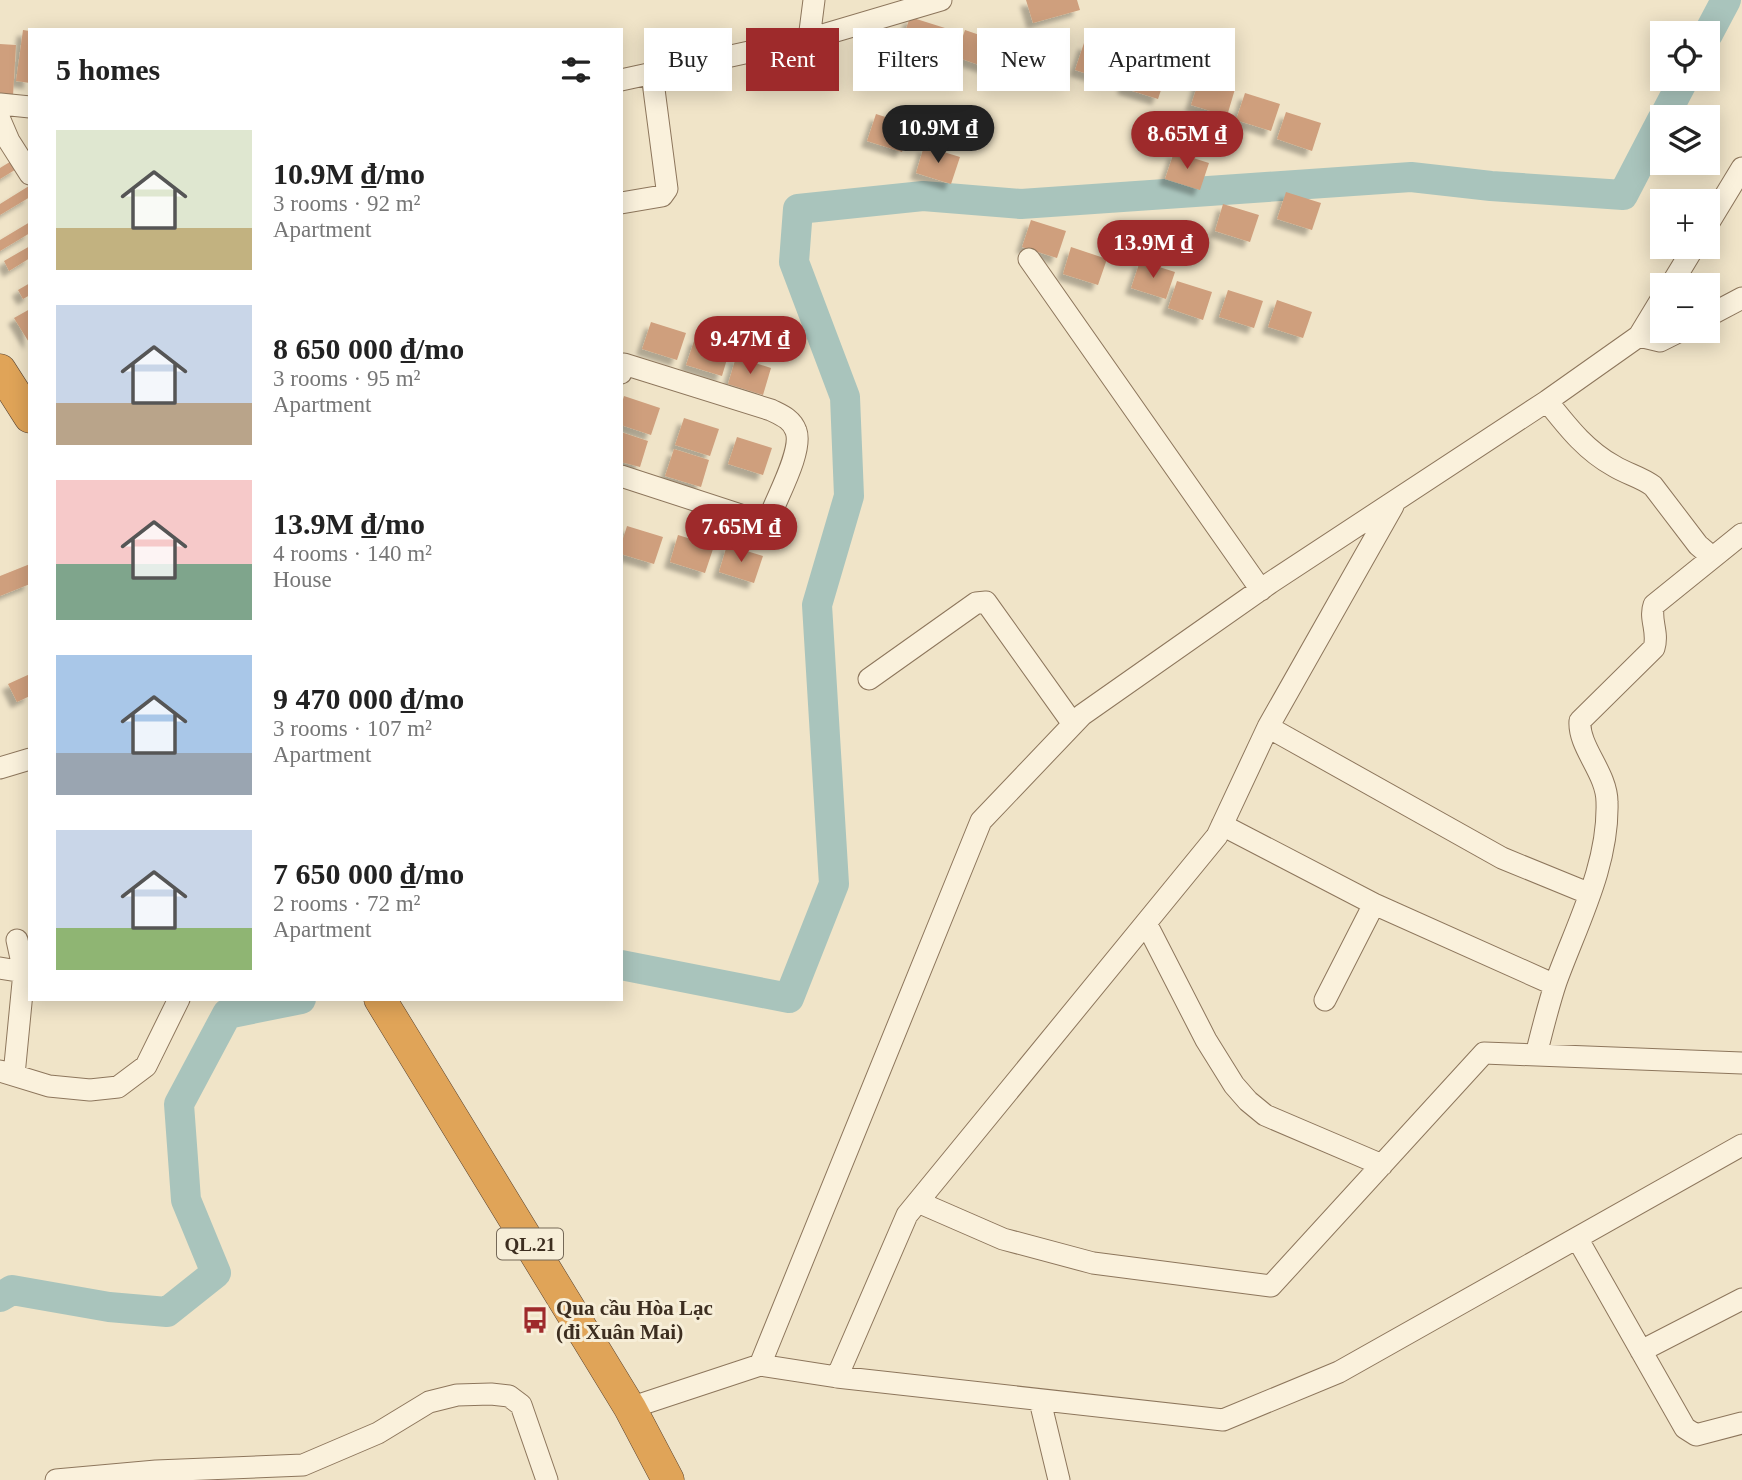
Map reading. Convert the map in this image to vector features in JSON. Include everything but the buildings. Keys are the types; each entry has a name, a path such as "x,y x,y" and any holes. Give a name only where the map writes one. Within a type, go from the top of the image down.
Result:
{"highway":[{"path":"0,370 28,414"},
{"name":"QL.21","path":"384,1005 630,1408 668,1480"}],"street":[{"path":"810,28 814,0"},
{"path":"839,30 941,0"},
{"path":"623,80 644,76"},
{"path":"623,203 662,196 667,189 654,91"},
{"path":"0,104 28,107"},
{"path":"0,120 9,141 28,171"},
{"path":"1720,204 1742,168"},
{"path":"1030,259 1261,590"},
{"path":"1720,310 1742,298"},
{"path":"760,1365 981,821 1082,715 1261,590 1639,337 1650,318"},
{"path":"1639,337 1650,339"},
{"path":"623,367 624,364 771,410 788,419 796,431 798,447 771,514 759,521 623,476"},
{"path":"1547,401 1580,442 1613,466 1653,486 1698,545 1712,557"},
{"path":"837,1377 907,1215 1217,836 1268,727 1395,501"},
{"path":"1535,1055 1555,985 1590,894 1606,836 1608,799 1598,767 1583,738 1580,721 1654,648 1656,633 1651,612 1654,605 1742,534"},
{"path":"869,679 976,603 985,602 1073,724"},
{"path":"1268,727 1502,858 1590,894"},
{"path":"0,768 28,760"},
{"path":"1222,825 1374,904 1555,985"},
{"path":"1325,1000 1374,904"},
{"path":"1146,923 1206,1040 1234,1085 1248,1101 1265,1115 1382,1165"},
{"path":"16,940 27,972 7,1073 49,1086 90,1090 118,1087 146,1066 178,1001"},
{"path":"0,968 27,972"},
{"path":"918,1202 1003,1240 1093,1263 1271,1286 1484,1053 1742,1063"},
{"path":"630,1408 760,1365 837,1377 1223,1420 1339,1372 1742,1145"},
{"path":"1577,1237 1685,1428 1696,1435 1742,1423"},
{"path":"1641,1351 1742,1299"},
{"path":"56,1480 158,1476 303,1465 378,1433 429,1402 457,1395 491,1394 509,1396 521,1405 547,1480"},
{"path":"1040,1401 1059,1480"}],"waterway":[{"path":"1715,21 1726,0"},
{"path":"1670,105 1678,91"},
{"path":"623,965 789,998 834,884 817,605 849,496 845,397 794,262 798,209 923,196 1021,204 1411,177 1491,186 1623,195 1650,143"},
{"path":"0,1297 12,1290 109,1307 167,1312 216,1273 186,1200 179,1104 227,1014 291,1001"}],"place":[{"name":"Qua cầu Hòa Lạc (đi Xuân Mai)","path":"535,1320"}]}
